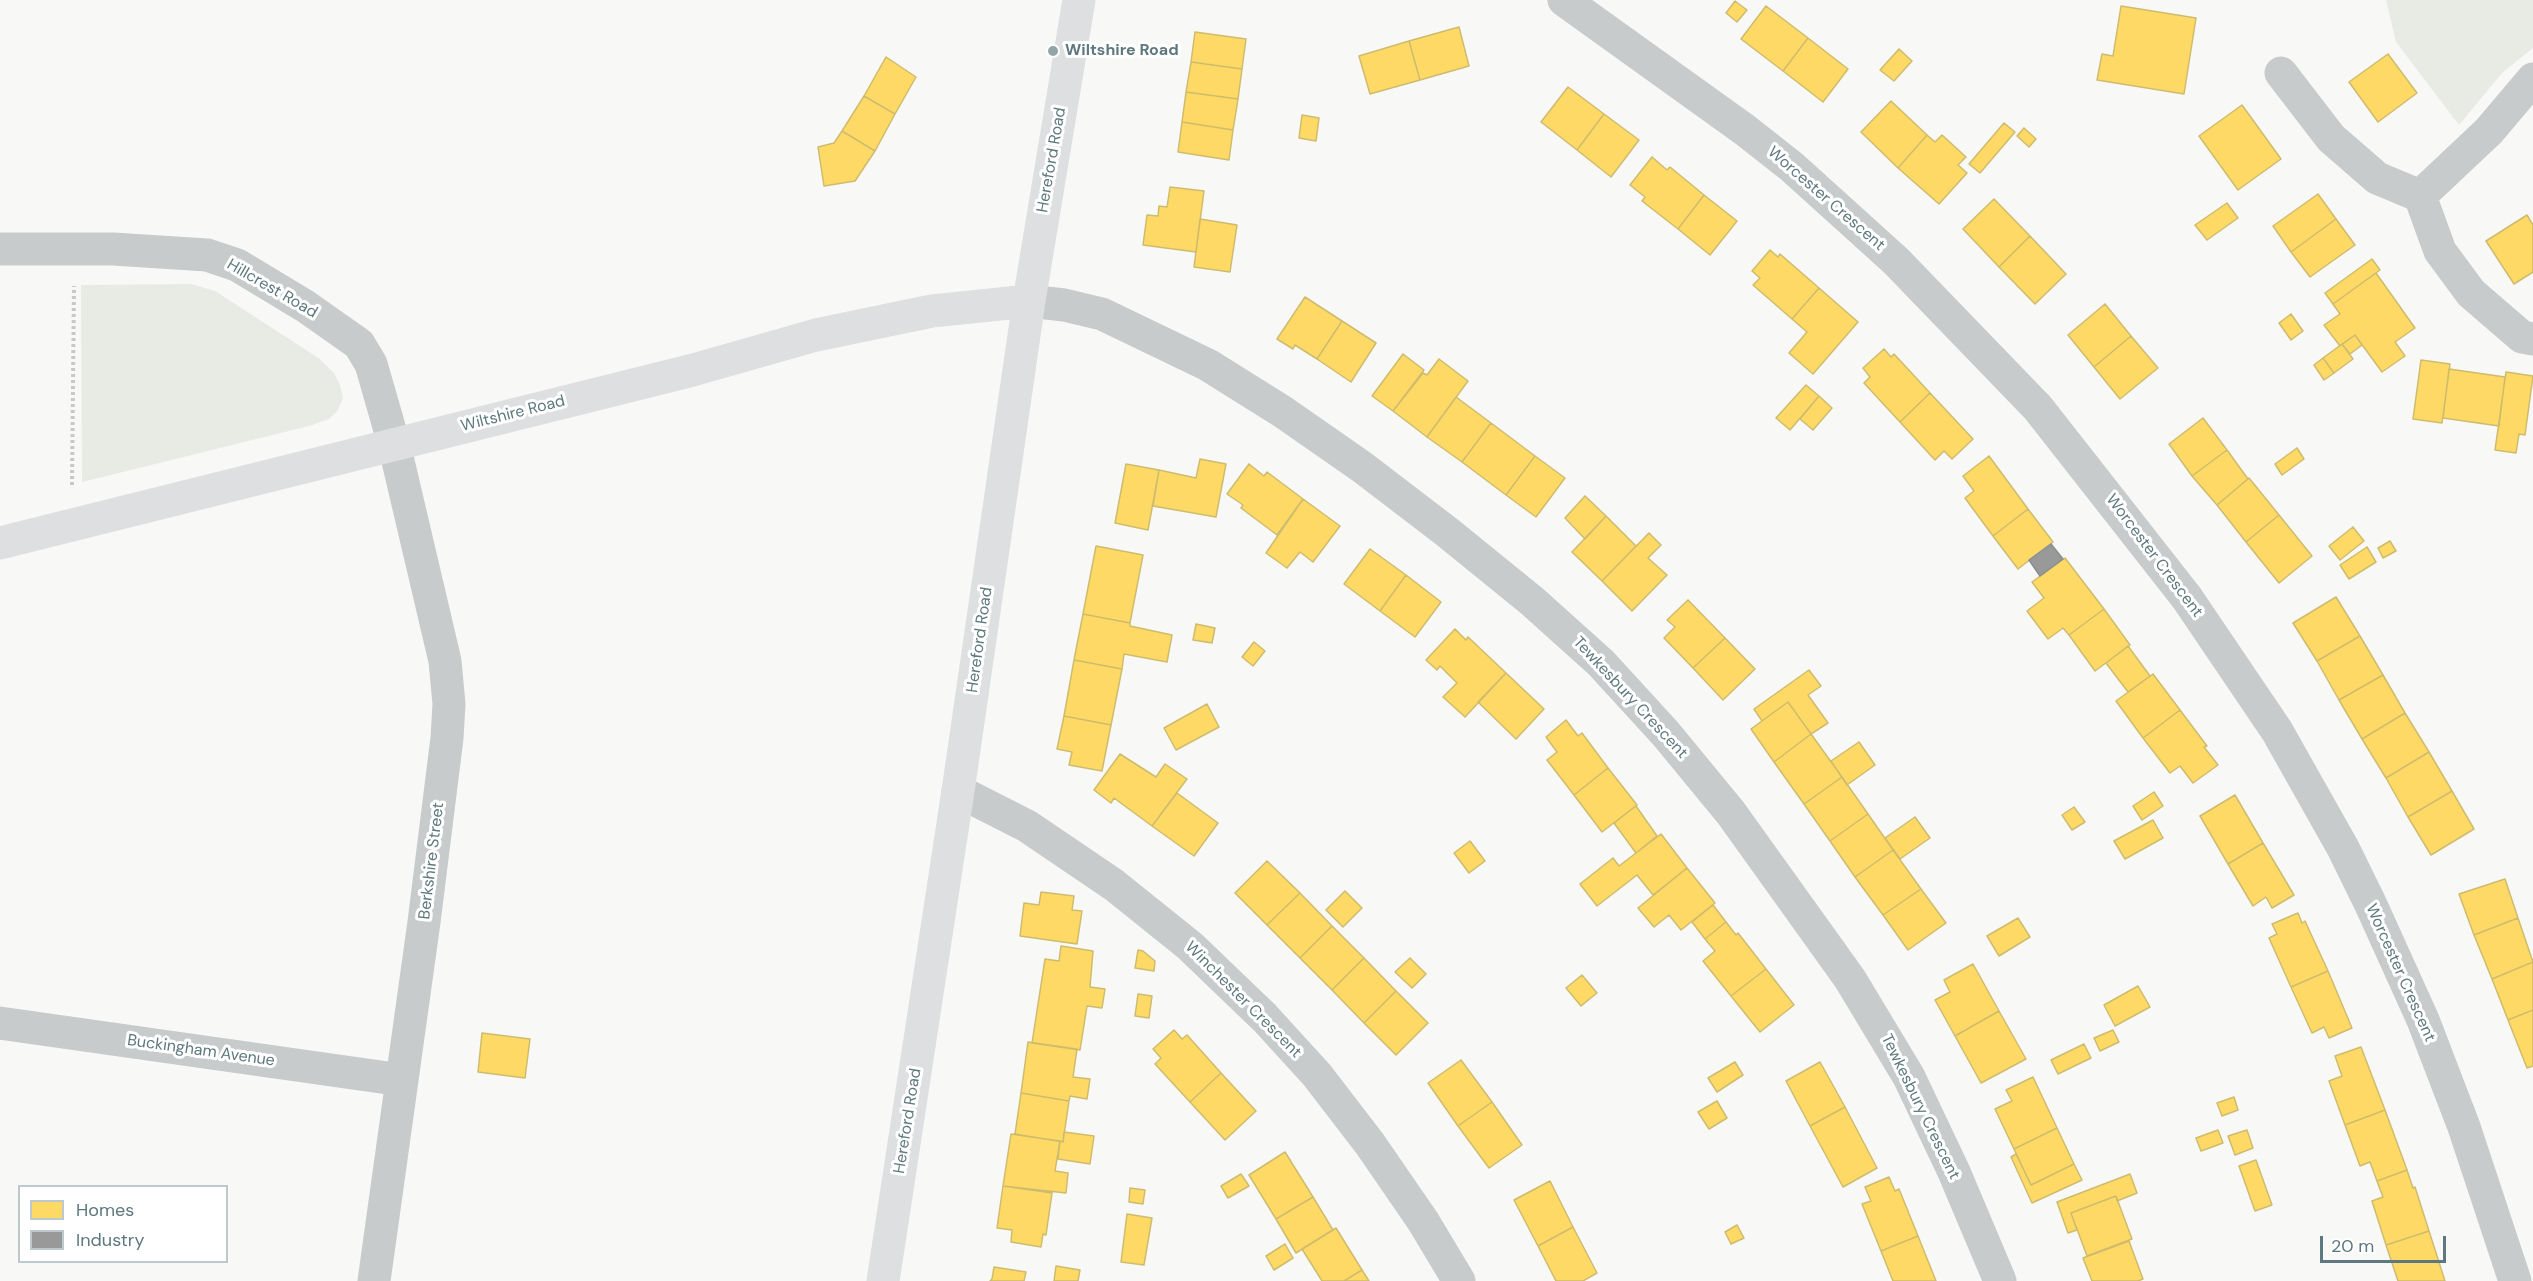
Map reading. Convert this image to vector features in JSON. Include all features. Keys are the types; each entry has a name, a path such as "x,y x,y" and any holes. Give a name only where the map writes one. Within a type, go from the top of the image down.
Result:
{"street":[{"name":"Hereford Road","path":"883,1281 958,791 1029,302 1079,0"},
{"name":"Worcester Crescent","path":"1564,0 1745,130 1792,167 1896,261 2038,408 2187,598 2277,731 2343,848 2427,1031 2464,1127 2516,1281"},
{"path":"2281,74 2331,138 2377,178 2420,196 2440,251 2471,293 2522,337 2533,339"},
{"path":"2420,196 2489,131 2533,79"},
{"name":"Hillcrest Road","path":"0,249 75,249 207,255 237,265 305,306 359,344 371,364 394,444"},
{"name":"Wiltshire Road","path":"0,543 693,370 816,335 932,311 1029,302"},
{"name":"Tewkesbury Crescent","path":"1029,302 1064,305 1102,314 1208,365 1283,412 1362,467 1447,532 1533,601 1601,663 1666,734 1731,813 1850,979 1909,1077 1954,1172 2000,1281"},
{"name":"Berkshire Street","path":"374,1281 441,793 449,704 445,661 394,444"},
{"name":"Winchester Crescent","path":"958,791 1027,826 1114,885 1190,946 1265,1018 1311,1068 1370,1144 1423,1221 1459,1281"},
{"name":"Buckingham Avenue","path":"0,1023 402,1080"}],"path":[{"path":"71,525 75,249"}],"shaded area":[{"path":"2386,0 2533,0 2533,48 2502,73 2459,125 2396,42"},
{"path":"191,284 215,291 320,359 334,373 340,385 343,398 338,410 329,419 309,426 82,482 81,285"}],"building: Homes":[{"path":"1735,1 1747,10 1737,22 1726,13"},
{"path":"1766,6 1808,38 1783,71 1741,39"},
{"path":"2121,6 2196,18 2184,94 2097,80 2102,54 2113,56"},
{"path":"1459,27 1469,66 1420,80 1409,41"},
{"path":"1195,32 1246,39 1242,69 1191,62"},
{"path":"1808,38 1848,69 1823,102 1783,71"},
{"path":"1409,41 1420,80 1370,94 1359,56"},
{"path":"1899,49 1912,61 1894,81 1880,70"},
{"path":"2388,54 2417,93 2378,122 2349,82"},
{"path":"886,57 916,77 895,114 864,96"},
{"path":"1191,62 1242,69 1238,99 1186,92"},
{"path":"1568,87 1604,114 1577,150 1541,122"},
{"path":"1186,92 1238,99 1233,130 1182,122"},
{"path":"864,96 895,114 875,151 842,131"},
{"path":"1891,101 1927,135 1898,168 1861,132"},
{"path":"2242,105 2281,159 2238,190 2199,136"},
{"path":"1604,114 1639,140 1611,177 1577,150"},
{"path":"1302,115 1319,118 1316,141 1299,138"},
{"path":"1182,122 1233,130 1229,160 1178,152"},
{"path":"2004,123 2015,132 1980,173 1969,164"},
{"path":"2024,128 2036,139 2029,147 2017,136"},
{"path":"842,131 875,151 855,181 824,186 818,147 834,143"},
{"path":"1927,135 1935,142 1942,135 1966,157 1958,165 1967,173 1939,204 1898,168"},
{"path":"1652,157 1667,170 1670,167 1704,195 1678,229 1642,201 1645,197 1630,185"},
{"path":"1170,187 1204,191 1196,252 1143,245 1147,215 1158,216 1159,206 1167,207"},
{"path":"2318,194 2336,219 2291,252 2273,226"},
{"path":"1704,195 1737,221 1710,255 1678,229"},
{"path":"1994,199 2030,236 1999,267 1963,229"},
{"path":"2227,203 2238,218 2207,240 2195,225"},
{"path":"2527,215 2533,225 2533,272 2514,284 2486,241"},
{"path":"1200,219 1237,225 1230,272 1194,267"},
{"path":"2336,219 2355,245 2310,277 2291,252"},
{"path":"2030,236 2066,274 2035,304 1999,267"},
{"path":"1770,250 1778,257 1780,254 1819,288 1792,319 1753,285 1760,278 1752,271"},
{"path":"2372,259 2380,270 2333,304 2325,293"},
{"path":"2376,273 2415,328 2395,342 2405,356 2382,372 2355,335 2340,346 2324,325 2340,314 2333,304"},
{"path":"1819,288 1858,322 1813,374 1789,353 1807,332 1792,319"},
{"path":"1305,297 1342,321 1317,359 1295,345 1293,349 1277,339"},
{"path":"2105,304 2131,336 2094,367 2068,335"},
{"path":"2291,314 2303,331 2291,340 2279,323"},
{"path":"1342,321 1376,343 1351,382 1317,359"},
{"path":"2355,335 2362,345 2350,354 2342,344"},
{"path":"2131,336 2158,368 2120,399 2094,367"},
{"path":"2342,344 2353,359 2334,373 2323,358"},
{"path":"1884,349 1891,357 1894,354 1930,393 1900,422 1864,383 1870,377 1863,368"},
{"path":"1403,354 1424,370 1393,411 1372,396"},
{"path":"2323,358 2334,373 2324,380 2314,365"},
{"path":"1439,359 1468,381 1427,437 1393,411 1423,373 1427,375"},
{"path":"2421,360 2450,364 2442,423 2413,419"},
{"path":"2449,369 2505,377 2499,426 2443,418"},
{"path":"2506,372 2533,376 2525,435 2519,434 2516,453 2495,450"},
{"path":"1806,385 1819,396 1790,430 1776,418"},
{"path":"1930,393 1973,439 1952,459 1944,451 1935,460 1900,422"},
{"path":"1819,396 1832,408 1813,430 1800,419"},
{"path":"1456,397 1491,423 1462,462 1427,437"},
{"path":"2203,418 2227,450 2192,476 2169,444"},
{"path":"1491,423 1535,456 1506,495 1462,462"},
{"path":"2297,448 2304,459 2282,475 2275,464"},
{"path":"2227,450 2248,479 2217,505 2192,476"},
{"path":"1535,456 1565,478 1536,517 1506,495"},
{"path":"1989,456 2028,509 1993,536 1965,498 1974,491 1963,476"},
{"path":"1200,459 1226,464 1216,517 1153,506 1159,470 1196,478"},
{"path":"1126,464 1159,470 1148,530 1115,523"},
{"path":"1249,464 1264,476 1267,472 1303,499 1277,535 1241,508 1243,505 1227,494"},
{"path":"2249,478 2279,515 2246,542 2217,505"},
{"path":"1585,496 1606,516 1585,539 1565,518"},
{"path":"1303,499 1340,526 1313,562 1300,552 1287,568 1266,553"},
{"path":"2028,509 2053,542 2018,569 1993,536"},
{"path":"2279,515 2312,556 2279,583 2246,542"},
{"path":"1606,516 1636,546 1602,581 1572,552"},
{"path":"2353,527 2364,541 2340,560 2329,546"},
{"path":"1649,533 1661,545 1648,558 1667,575 1632,611 1602,581"},
{"path":"2390,541 2396,551 2383,558 2378,548"},
{"path":"1096,546 1143,555 1130,623 1083,614"},
{"path":"2367,547 2376,562 2349,579 2340,565"},
{"path":"1370,549 1406,575 1380,611 1344,584"},
{"path":"2065,558 2104,609 2069,635 2063,628 2048,639 2027,611 2044,598 2032,582"},
{"path":"1406,575 1441,602 1415,637 1380,611"},
{"path":"2336,597 2360,636 2317,661 2293,623"},
{"path":"1688,600 1725,638 1693,668 1664,638 1675,627 1667,620"},
{"path":"2104,609 2130,645 2095,671 2069,635"},
{"path":"1083,614 1130,623 1130,626 1172,635 1167,662 1124,654 1122,669 1074,660"},
{"path":"1196,624 1215,628 1212,643 1193,640"},
{"path":"1455,629 1466,640 1468,637 1506,673 1465,717 1443,697 1457,683 1440,666 1437,670 1426,660"},
{"path":"2360,636 2383,675 2339,700 2317,661"},
{"path":"1725,638 1755,669 1723,700 1693,668"},
{"path":"1254,642 1265,651 1253,666 1242,657"},
{"path":"2128,646 2150,676 2128,692 2106,663"},
{"path":"1074,660 1122,669 1111,725 1064,716"},
{"path":"1809,670 1821,686 1808,695 1828,723 1811,734 1788,702 1762,721 1754,709"},
{"path":"1506,673 1544,709 1516,739 1478,702"},
{"path":"2153,674 2180,710 2143,738 2116,701"},
{"path":"2383,675 2405,713 2362,739 2339,700"},
{"path":"1788,702 1811,734 1774,762 1751,729"},
{"path":"1207,704 1219,727 1176,750 1164,728"},
{"path":"2180,710 2218,765 2193,783 2180,766 2170,773 2143,738"},
{"path":"2405,713 2429,752 2386,778 2362,739"},
{"path":"1064,716 1111,725 1102,771 1069,765 1072,752 1057,749"},
{"path":"1566,720 1578,736 1582,733 1608,768 1574,795 1547,760 1557,752 1546,737"},
{"path":"1811,734 1842,777 1804,804 1774,762"},
{"path":"1859,742 1875,765 1847,785 1831,761"},
{"path":"2429,752 2452,791 2408,817 2386,778"},
{"path":"1120,754 1156,777 1165,764 1187,779 1152,826 1114,798 1111,803 1094,790"},
{"path":"1608,768 1637,805 1602,832 1574,795"},
{"path":"1842,777 1868,814 1830,841 1804,804"},
{"path":"2452,791 2474,829 2431,855 2408,817"},
{"path":"2154,792 2163,806 2142,820 2133,806"},
{"path":"1177,793 1218,823 1194,856 1152,826"},
{"path":"2235,795 2263,843 2228,864 2200,816"},
{"path":"1636,806 1657,836 1636,853 1614,823"},
{"path":"2074,807 2085,822 2072,830 2062,815"},
{"path":"1868,814 1893,850 1855,877 1830,841"},
{"path":"1915,817 1930,838 1900,859 1885,838"},
{"path":"2153,820 2163,838 2125,859 2114,841"},
{"path":"1661,834 1687,868 1653,895 1637,875 1597,906 1580,884 1613,858 1619,866"},
{"path":"1470,841 1485,861 1469,873 1454,853"},
{"path":"2263,843 2294,895 2272,908 2266,897 2253,906 2228,864"},
{"path":"1893,850 1921,889 1883,915 1855,877"},
{"path":"1267,861 1300,893 1267,925 1235,893"},
{"path":"1687,868 1715,903 1681,930 1669,915 1654,927 1638,908"},
{"path":"2505,879 2518,918 2474,935 2459,894"},
{"path":"1921,889 1946,923 1908,950 1883,915"},
{"path":"1345,891 1362,908 1343,927 1326,910"},
{"path":"1041,892 1074,896 1072,910 1082,911 1077,944 1020,936 1024,903 1039,905"},
{"path":"1300,893 1332,926 1300,958 1267,925"},
{"path":"1713,905 1726,922 1705,939 1692,922"},
{"path":"2298,913 2302,923 2305,921 2328,971 2291,987 2269,938 2277,934 2272,924"},
{"path":"2018,918 2030,937 1999,956 1987,936"},
{"path":"2518,918 2533,962 2492,979 2474,935"},
{"path":"1726,922 1736,935 1738,933 1766,969 1731,996 1703,961 1715,951 1705,939"},
{"path":"1332,926 1364,958 1332,990 1300,958"},
{"path":"1061,946 1093,951 1090,987 1105,989 1102,1008 1087,1006 1080,1050 1032,1043 1045,959 1059,961"},
{"path":"1138,950 1143,951 1155,961 1154,971 1135,968"},
{"path":"1364,958 1396,991 1364,1023 1332,990"},
{"path":"1410,958 1426,974 1412,988 1395,972"},
{"path":"2533,962 2533,1010 2508,1020 2492,979"},
{"path":"1973,964 1999,1011 1955,1036 1935,1000 1950,992 1944,980"},
{"path":"1766,969 1794,1005 1760,1032 1731,996"},
{"path":"2328,971 2352,1028 2329,1038 2324,1027 2312,1033 2291,987"},
{"path":"1582,975 1597,993 1581,1006 1566,988"},
{"path":"2138,986 2150,1007 2115,1026 2104,1005"},
{"path":"1396,991 1428,1023 1396,1055 1364,1023"},
{"path":"1138,994 1152,996 1149,1018 1135,1016"},
{"path":"2533,1010 2533,1066 2527,1068 2508,1020"},
{"path":"1999,1011 2026,1059 1981,1083 1955,1036"},
{"path":"1174,1030 1182,1039 1187,1035 1221,1073 1190,1102 1155,1064 1161,1058 1153,1049"},
{"path":"2113,1030 2119,1042 2100,1051 2094,1038"},
{"path":"482,1033 530,1039 525,1078 478,1072"},
{"path":"1028,1042 1077,1049 1073,1077 1090,1079 1087,1099 1070,1096 1069,1101 1021,1093"},
{"path":"2084,1044 2091,1058 2058,1074 2051,1060"},
{"path":"2361,1047 2385,1110 2345,1125 2329,1081 2342,1076 2335,1056"},
{"path":"1461,1060 1492,1102 1458,1126 1428,1083"},
{"path":"1735,1062 1743,1075 1717,1092 1708,1078"},
{"path":"1820,1062 1845,1107 1810,1126 1786,1081"},
{"path":"1221,1073 1256,1111 1225,1140 1190,1102"},
{"path":"2033,1077 2057,1128 2014,1149 1995,1109 2012,1101 2006,1090"},
{"path":"1021,1093 1069,1101 1063,1142 1015,1134"},
{"path":"2234,1097 2238,1110 2222,1116 2217,1103"},
{"path":"1717,1101 1727,1118 1709,1129 1698,1112"},
{"path":"1492,1102 1522,1145 1489,1168 1458,1126"},
{"path":"1845,1107 1877,1168 1843,1187 1810,1126"},
{"path":"2385,1110 2407,1170 2377,1181 2370,1162 2360,1166 2345,1125"},
{"path":"2057,1128 2074,1164 2031,1185 2014,1149"},
{"path":"2218,1130 2223,1143 2201,1151 2196,1138"},
{"path":"2247,1130 2253,1148 2235,1155 2228,1136"},
{"path":"1064,1132 1094,1136 1090,1164 1058,1159 1060,1141 1063,1142"},
{"path":"1011,1134 1060,1141 1055,1171 1068,1173 1066,1193 1003,1186"},
{"path":"1285,1152 1313,1197 1276,1219 1249,1175"},
{"path":"2016,1154 2031,1185 2074,1164 2082,1180 2032,1203 2011,1157"},
{"path":"2256,1160 2272,1205 2255,1211 2239,1166"},
{"path":"2407,1170 2429,1231 2386,1245 2372,1201 2383,1197 2377,1181"},
{"path":"1241,1174 1249,1186 1228,1198 1221,1186"},
{"path":"2130,1174 2137,1193 2117,1201 2116,1196 2071,1213 2077,1230 2068,1233 2057,1202"},
{"path":"1889,1177 1895,1191 1899,1189 1918,1236 1881,1251 1862,1204 1871,1201 1865,1187"},
{"path":"1550,1181 1573,1227 1538,1246 1514,1200"},
{"path":"1003,1186 1052,1193 1046,1235 1043,1234 1041,1247 1011,1242 1012,1230 997,1228"},
{"path":"1130,1188 1145,1190 1143,1204 1129,1202"},
{"path":"2116,1196 2132,1239 2087,1256 2071,1213"},
{"path":"1313,1197 1333,1230 1296,1253 1276,1219"},
{"path":"1127,1214 1152,1218 1144,1265 1121,1262"},
{"path":"1737,1225 1744,1238 1731,1244 1725,1232"},
{"path":"1573,1227 1597,1273 1583,1281 1556,1281 1538,1246"},
{"path":"1336,1228 1362,1270 1344,1281 1322,1281 1302,1249"},
{"path":"2429,1231 2445,1281 2398,1281 2386,1245"},
{"path":"1918,1236 1936,1281 1893,1281 1881,1251"},
{"path":"2129,1241 2143,1279 2138,1281 2092,1281 2083,1258"},
{"path":"1285,1244 1293,1258 1274,1270 1266,1256"},
{"path":"1056,1266 1080,1270 1078,1281 1054,1281"},
{"path":"994,1267 1026,1272 1024,1281 990,1281"},
{"path":"1362,1270 1369,1281 1344,1281"}],"building: Industry":[{"path":"2051,544 2063,559 2040,576 2029,560"}],"place":[{"name":"Wiltshire Road","path":"1053,51"}]}
